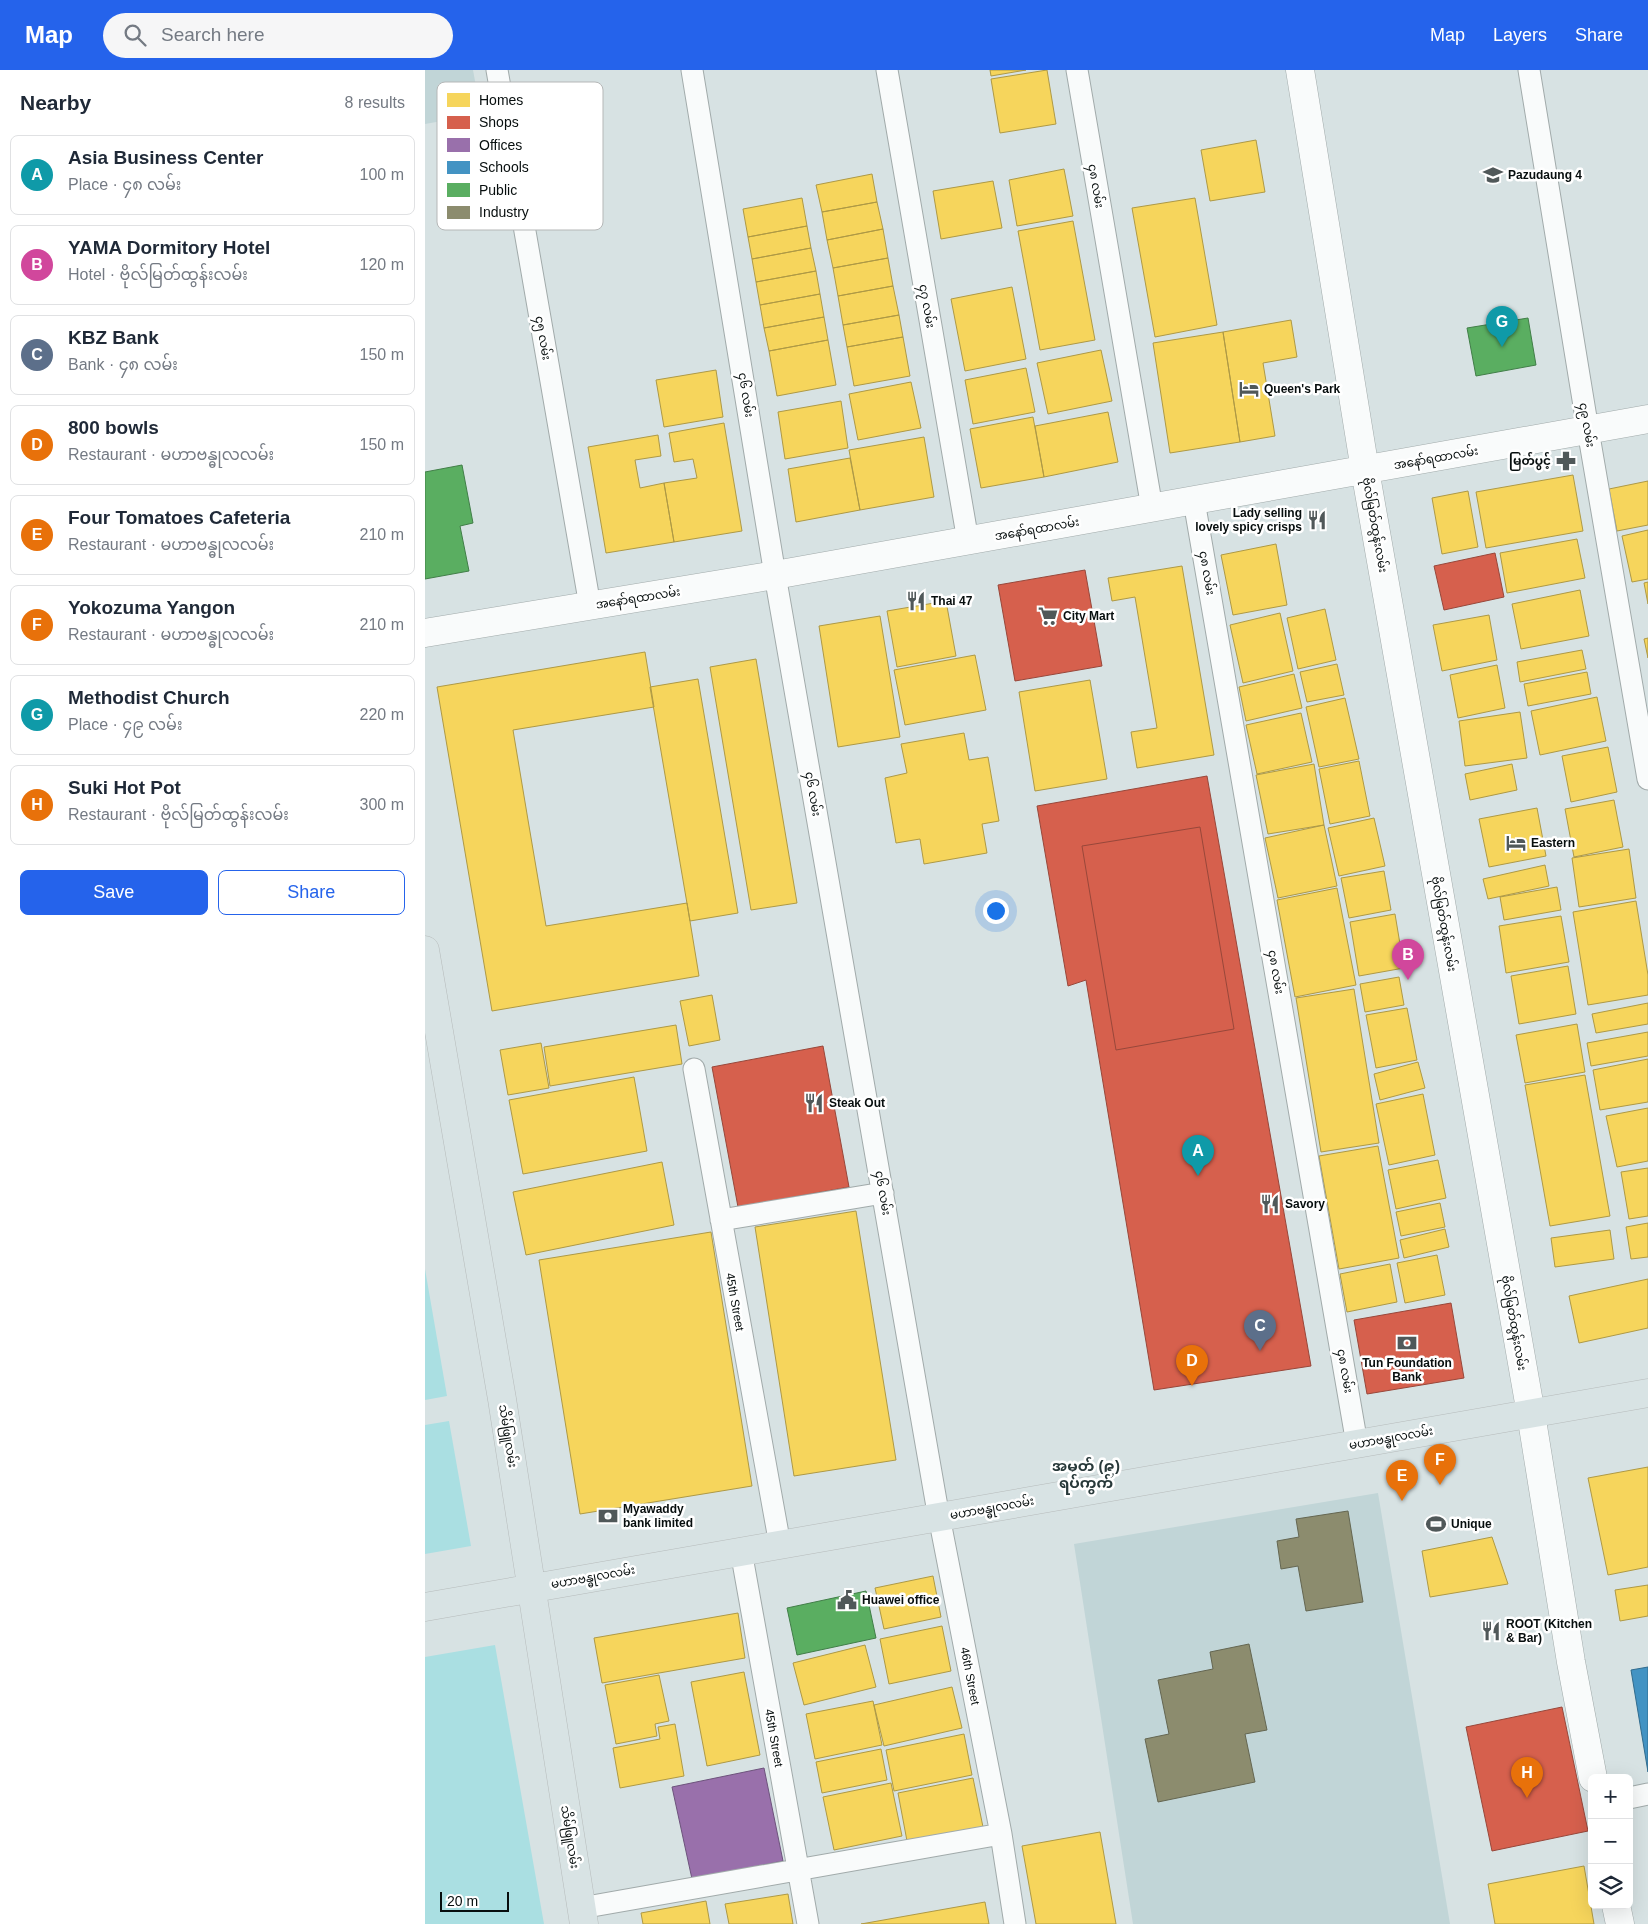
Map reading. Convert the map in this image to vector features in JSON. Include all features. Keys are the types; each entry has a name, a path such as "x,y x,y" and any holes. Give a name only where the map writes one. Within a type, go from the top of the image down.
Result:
{"main road":[{"name":"ဗိုလ်မြတ်ထွန်းလမ်း","path":"1300,70 1365,470 1531,1414 1571,1662 1592,1774"},
{"name":"အနော်ရထာလမ်း","path":"425,634 775,575 1648,419"},
{"name":"သိမ်ဖြူလမ်း","path":"425,950 502,1399 582,1916"},
{"name":"မဟာဗန္ဓုလလမ်း","path":"425,1607 741,1551 778,1535 1357,1444 1648,1394"},
{"path":"1617,1909 1620,1924"}],"street":[{"name":"၄၆ လမ်း","path":"692,70 775,575 938,1509"},
{"name":"၄၇ လမ်း","path":"887,70 968,541"},
{"name":"၄၈ လမ်း","path":"1077,70 1152,508"},
{"name":"၄၉ လမ်း","path":"1529,70 1648,780"},
{"name":"၄၅ လမ်း","path":"525,230 590,606"},
{"name":"၄၈ လမ်း","path":"1194,501 1357,1444"},
{"name":"45th Street","path":"694,1069 778,1535"},
{"path":"721,1220 883,1193"},
{"name":"46th Street","path":"938,1509 1001,1834 1015,1924"},
{"name":"45th Street","path":"741,1551 808,1924"},
{"path":"1633,1797 1648,1794"},
{"path":"582,1916 798,1870 1001,1834"}],"shaded area":[{"path":"425,70 473,70 475,82 437,82 437,122 425,124"},
{"path":"425,1269 447,1396 425,1400"},
{"path":"449,1421 471,1546 425,1554 425,1425"},
{"path":"1378,1493 1450,1924 1133,1924 1074,1544"},
{"path":"495,1645 544,1924 425,1924 425,1657"}],"building: Homes":[{"path":"990,70 1026,70 991,76"},
{"path":"1047,70 1056,124 1000,133 991,79"},
{"path":"1256,140 1265,192 1210,201 1201,150"},
{"path":"1064,169 1073,216 1017,226 1009,180"},
{"path":"872,174 877,202 822,212 816,185"},
{"path":"993,181 1002,228 941,239 933,191"},
{"path":"802,198 807,226 748,237 743,209"},
{"path":"1195,198 1217,325 1155,337 1132,208"},
{"path":"877,202 883,229 827,240 822,212"},
{"path":"1073,221 1095,340 1040,350 1018,231"},
{"path":"807,226 811,248 752,259 748,237"},
{"path":"883,229 888,258 833,268 827,240"},
{"path":"811,248 816,271 756,282 752,259"},
{"path":"888,258 893,286 838,296 833,268"},
{"path":"816,271 820,294 760,305 756,282"},
{"path":"893,286 899,315 843,325 838,296"},
{"path":"1012,287 1026,359 965,371 951,299"},
{"path":"820,294 824,317 764,328 760,305"},
{"path":"899,315 903,337 847,347 843,325"},
{"path":"824,317 828,340 769,351 764,328"},
{"name":"Queen's Park","path":"1291,320 1297,357 1263,363 1275,436 1240,442 1223,332"},
{"path":"1223,332 1240,442 1170,453 1153,343"},
{"path":"903,337 910,376 854,386 847,347"},
{"path":"828,340 836,385 777,396 769,351"},
{"path":"1101,350 1112,401 1048,414 1037,363"},
{"path":"1026,368 1035,412 973,424 965,380"},
{"path":"716,370 723,417 664,427 656,380"},
{"path":"911,382 921,428 858,440 849,394"},
{"path":"841,401 848,448 785,459 778,412"},
{"path":"1108,412 1118,462 1044,477 1035,426"},
{"path":"1033,417 1044,477 981,488 970,429"},
{"path":"724,423 742,531 674,542 664,483 697,478 693,459 674,462 669,433"},
{"path":"658,435 661,456 635,460 640,488 664,483 674,542 606,553 588,447"},
{"path":"924,437 934,497 860,510 849,450"},
{"path":"850,458 860,510 796,522 788,469"},
{"path":"1573,475 1583,531 1486,548 1476,492"},
{"path":"1648,481 1648,525 1617,531 1609,489"},
{"path":"1468,491 1478,547 1442,554 1432,498"},
{"path":"1648,530 1648,579 1632,582 1622,536"},
{"path":"1577,539 1585,578 1507,593 1500,553"},
{"path":"1276,544 1287,605 1233,615 1221,555"},
{"path":"1182,566 1214,755 1137,768 1131,732 1157,728 1135,597 1112,601 1108,578"},
{"path":"1648,582 1648,604 1644,583"},
{"path":"1580,590 1589,636 1521,649 1512,604"},
{"path":"946,601 956,656 897,667 887,611"},
{"path":"1325,609 1336,660 1298,669 1287,618"},
{"path":"1280,613 1293,671 1243,683 1230,625"},
{"path":"1489,615 1497,660 1442,671 1433,625"},
{"path":"880,616 900,737 838,747 819,626"},
{"path":"1648,638 1648,658 1644,639"},
{"path":"1582,650 1586,669 1520,682 1517,662"},
{"path":"645,652 654,707 513,730 546,926 687,903 699,976 492,1011 437,687"},
{"path":"975,655 986,710 905,725 894,670"},
{"path":"756,659 797,903 751,910 710,667"},
{"path":"1337,664 1344,695 1307,702 1300,672"},
{"path":"1497,665 1505,708 1458,718 1450,675"},
{"path":"1587,672 1591,694 1528,706 1524,684"},
{"path":"1294,674 1302,708 1246,721 1239,687"},
{"path":"698,679 738,913 690,921 650,687"},
{"path":"1090,680 1107,779 1035,791 1019,692"},
{"path":"1597,697 1606,741 1540,755 1531,711"},
{"path":"1345,698 1359,759 1319,767 1306,707"},
{"path":"1520,712 1527,758 1465,766 1459,721"},
{"path":"1301,713 1312,762 1257,774 1246,725"},
{"path":"964,733 969,760 988,757 999,821 982,824 987,853 924,864 920,839 896,843 885,778 907,773 901,744"},
{"path":"1608,747 1617,792 1571,802 1562,756"},
{"path":"1359,761 1370,816 1330,824 1319,769"},
{"path":"1314,764 1324,825 1268,834 1256,775"},
{"path":"1512,764 1517,790 1470,800 1465,774"},
{"path":"1614,800 1623,847 1574,857 1565,809"},
{"path":"1537,808 1546,856 1489,867 1479,819"},
{"path":"1374,818 1385,866 1339,876 1328,828"},
{"path":"1324,825 1337,886 1278,898 1265,838"},
{"path":"1629,849 1636,898 1579,907 1572,858"},
{"path":"1545,865 1549,886 1488,899 1483,879"},
{"path":"1384,871 1391,910 1349,918 1341,878"},
{"path":"1557,887 1561,910 1504,920 1500,897"},
{"path":"1337,888 1356,985 1295,997 1277,900"},
{"path":"1636,901 1648,975 1648,995 1588,1005 1573,912"},
{"path":"1395,914 1404,968 1359,976 1350,922"},
{"path":"1561,916 1569,962 1506,973 1499,926"},
{"path":"1568,966 1576,1014 1519,1024 1511,976"},
{"path":"1399,977 1404,1005 1365,1012 1360,984"},
{"path":"1354,989 1379,1143 1321,1152 1296,998"},
{"path":"712,995 720,1040 689,1046 680,1001"},
{"path":"1648,1003 1648,1024 1596,1033 1592,1014"},
{"path":"1407,1008 1417,1060 1376,1068 1366,1015"},
{"path":"1577,1024 1585,1072 1525,1083 1516,1035"},
{"path":"676,1025 682,1064 550,1086 544,1047"},
{"path":"1648,1032 1648,1056 1591,1066 1587,1043"},
{"path":"541,1043 549,1088 508,1095 500,1050"},
{"path":"1648,1059 1648,1102 1600,1110 1593,1070"},
{"path":"1418,1062 1425,1088 1380,1100 1374,1074"},
{"path":"1585,1075 1610,1216 1550,1226 1525,1085"},
{"path":"634,1077 647,1151 523,1174 509,1100"},
{"path":"1423,1094 1435,1155 1389,1165 1376,1104"},
{"path":"1648,1108 1648,1161 1617,1167 1606,1116"},
{"path":"1378,1146 1399,1258 1339,1269 1319,1156"},
{"path":"1438,1160 1446,1198 1396,1209 1388,1170"},
{"path":"662,1162 674,1225 526,1255 513,1192"},
{"path":"1648,1168 1648,1216 1629,1219 1621,1172"},
{"path":"1440,1203 1445,1227 1401,1236 1396,1212"},
{"path":"856,1211 896,1460 794,1476 755,1227"},
{"path":"1648,1223 1648,1257 1631,1259 1626,1227"},
{"path":"1445,1229 1449,1247 1404,1258 1400,1240"},
{"path":"1610,1230 1614,1259 1555,1267 1551,1238"},
{"path":"711,1232 752,1486 580,1514 539,1260"},
{"path":"1437,1255 1445,1295 1405,1303 1397,1263"},
{"path":"1390,1264 1397,1302 1347,1312 1340,1274"},
{"path":"1648,1279 1648,1328 1579,1343 1569,1296"},
{"path":"1648,1467 1648,1567 1608,1575 1588,1478"},
{"path":"1492,1537 1508,1584 1430,1597 1422,1551"},
{"path":"933,1576 941,1617 884,1629 875,1588"},
{"path":"1648,1585 1648,1616 1620,1621 1615,1590"},
{"path":"738,1613 745,1658 602,1683 594,1638"},
{"path":"942,1626 951,1671 889,1684 880,1639"},
{"path":"865,1645 876,1687 804,1705 793,1663"},
{"path":"744,1672 760,1755 707,1766 691,1682"},
{"path":"659,1675 669,1721 655,1724 657,1736 616,1744 605,1685"},
{"path":"952,1687 962,1728 884,1746 874,1705"},
{"path":"873,1701 882,1745 815,1759 806,1714"},
{"path":"675,1724 684,1776 620,1788 613,1748 660,1739 658,1727"},
{"path":"964,1734 972,1775 894,1791 886,1750"},
{"path":"881,1749 887,1780 822,1793 816,1762"},
{"path":"973,1778 983,1827 907,1841 898,1793"},
{"path":"891,1783 902,1836 834,1850 823,1797"},
{"path":"1100,1832 1116,1924 1036,1924 1022,1846"},
{"path":"1584,1866 1588,1889 1588,1909 1591,1909 1594,1924 1495,1924 1488,1884"},
{"path":"788,1894 793,1924 729,1924 725,1904"},
{"path":"706,1901 710,1924 643,1924 641,1913"},
{"path":"985,1902 989,1924 861,1924"}],"building: Shops":[{"path":"1495,553 1504,597 1444,610 1434,566"},
{"path":"1085,570 1102,666 1015,681 998,585"},
{"path":"1207,776 1311,1366 1154,1390 1086,980 1068,986 1037,806"},
{"path":"1200,827 1234,1029 1116,1050 1082,846"},
{"path":"823,1046 849,1187 738,1207 712,1067"},
{"path":"1451,1303 1464,1378 1367,1394 1354,1320"},
{"path":"1562,1707 1588,1831 1492,1851 1466,1727"}],"building: Offices":[{"path":"764,1768 783,1861 692,1879 672,1787"}],"building: Schools":[{"path":"1648,1667 1648,1772 1631,1670"}],"building: Public":[{"path":"1528,318 1536,365 1476,376 1467,328"},
{"path":"462,465 473,523 460,526 469,571 425,579 425,472"},
{"path":"866,1591 876,1638 797,1655 787,1608"}],"building: Industry":[{"path":"1348,1511 1363,1602 1306,1611 1298,1566 1281,1569 1277,1541 1299,1537 1296,1519"},
{"path":"1249,1644 1267,1730 1245,1734 1255,1782 1158,1802 1145,1739 1169,1734 1158,1680 1213,1669 1210,1652"}],"place":[{"name":"Pazudaung 4","path":"1493,175"},
{"name":"Methodist Church","path":"1502,347"},
{"name":"Queen's Park","path":"1249,389"},
{"name":"မြတ်ပွင့်","path":"1566,461"},
{"name":"Lady selling lovely spicy crisps","path":"1317,520"},
{"name":"Thai 47","path":"916,601"},
{"name":"City Mart","path":"1048,616"},
{"name":"Eastern","path":"1516,843"},
{"name":"YAMA Dormitory Hotel","path":"1408,980"},
{"name":"Steak Out","path":"814,1103"},
{"name":"Asia Business Center","path":"1198,1176"},
{"name":"Savory","path":"1270,1204"},
{"name":"Tun Foundation Bank","path":"1407,1343"},
{"name":"KBZ Bank","path":"1260,1351"},
{"name":"800 bowls","path":"1192,1386"},
{"name":"Yokozuma Yangon","path":"1440,1485"},
{"name":"Four Tomatoes Cafeteria","path":"1402,1501"},
{"name":"Myawaddy bank limited","path":"608,1516"},
{"name":"Unique","path":"1436,1524"},
{"name":"Huawei office","path":"847,1600"},
{"name":"ROOT (Kitchen & Bar)","path":"1491,1631"},
{"name":"Suki Hot Pot","path":"1527,1798"}],"district":[{"name":"အမှတ် (၉) ရပ်ကွက်","path":"1086,1474"}]}
